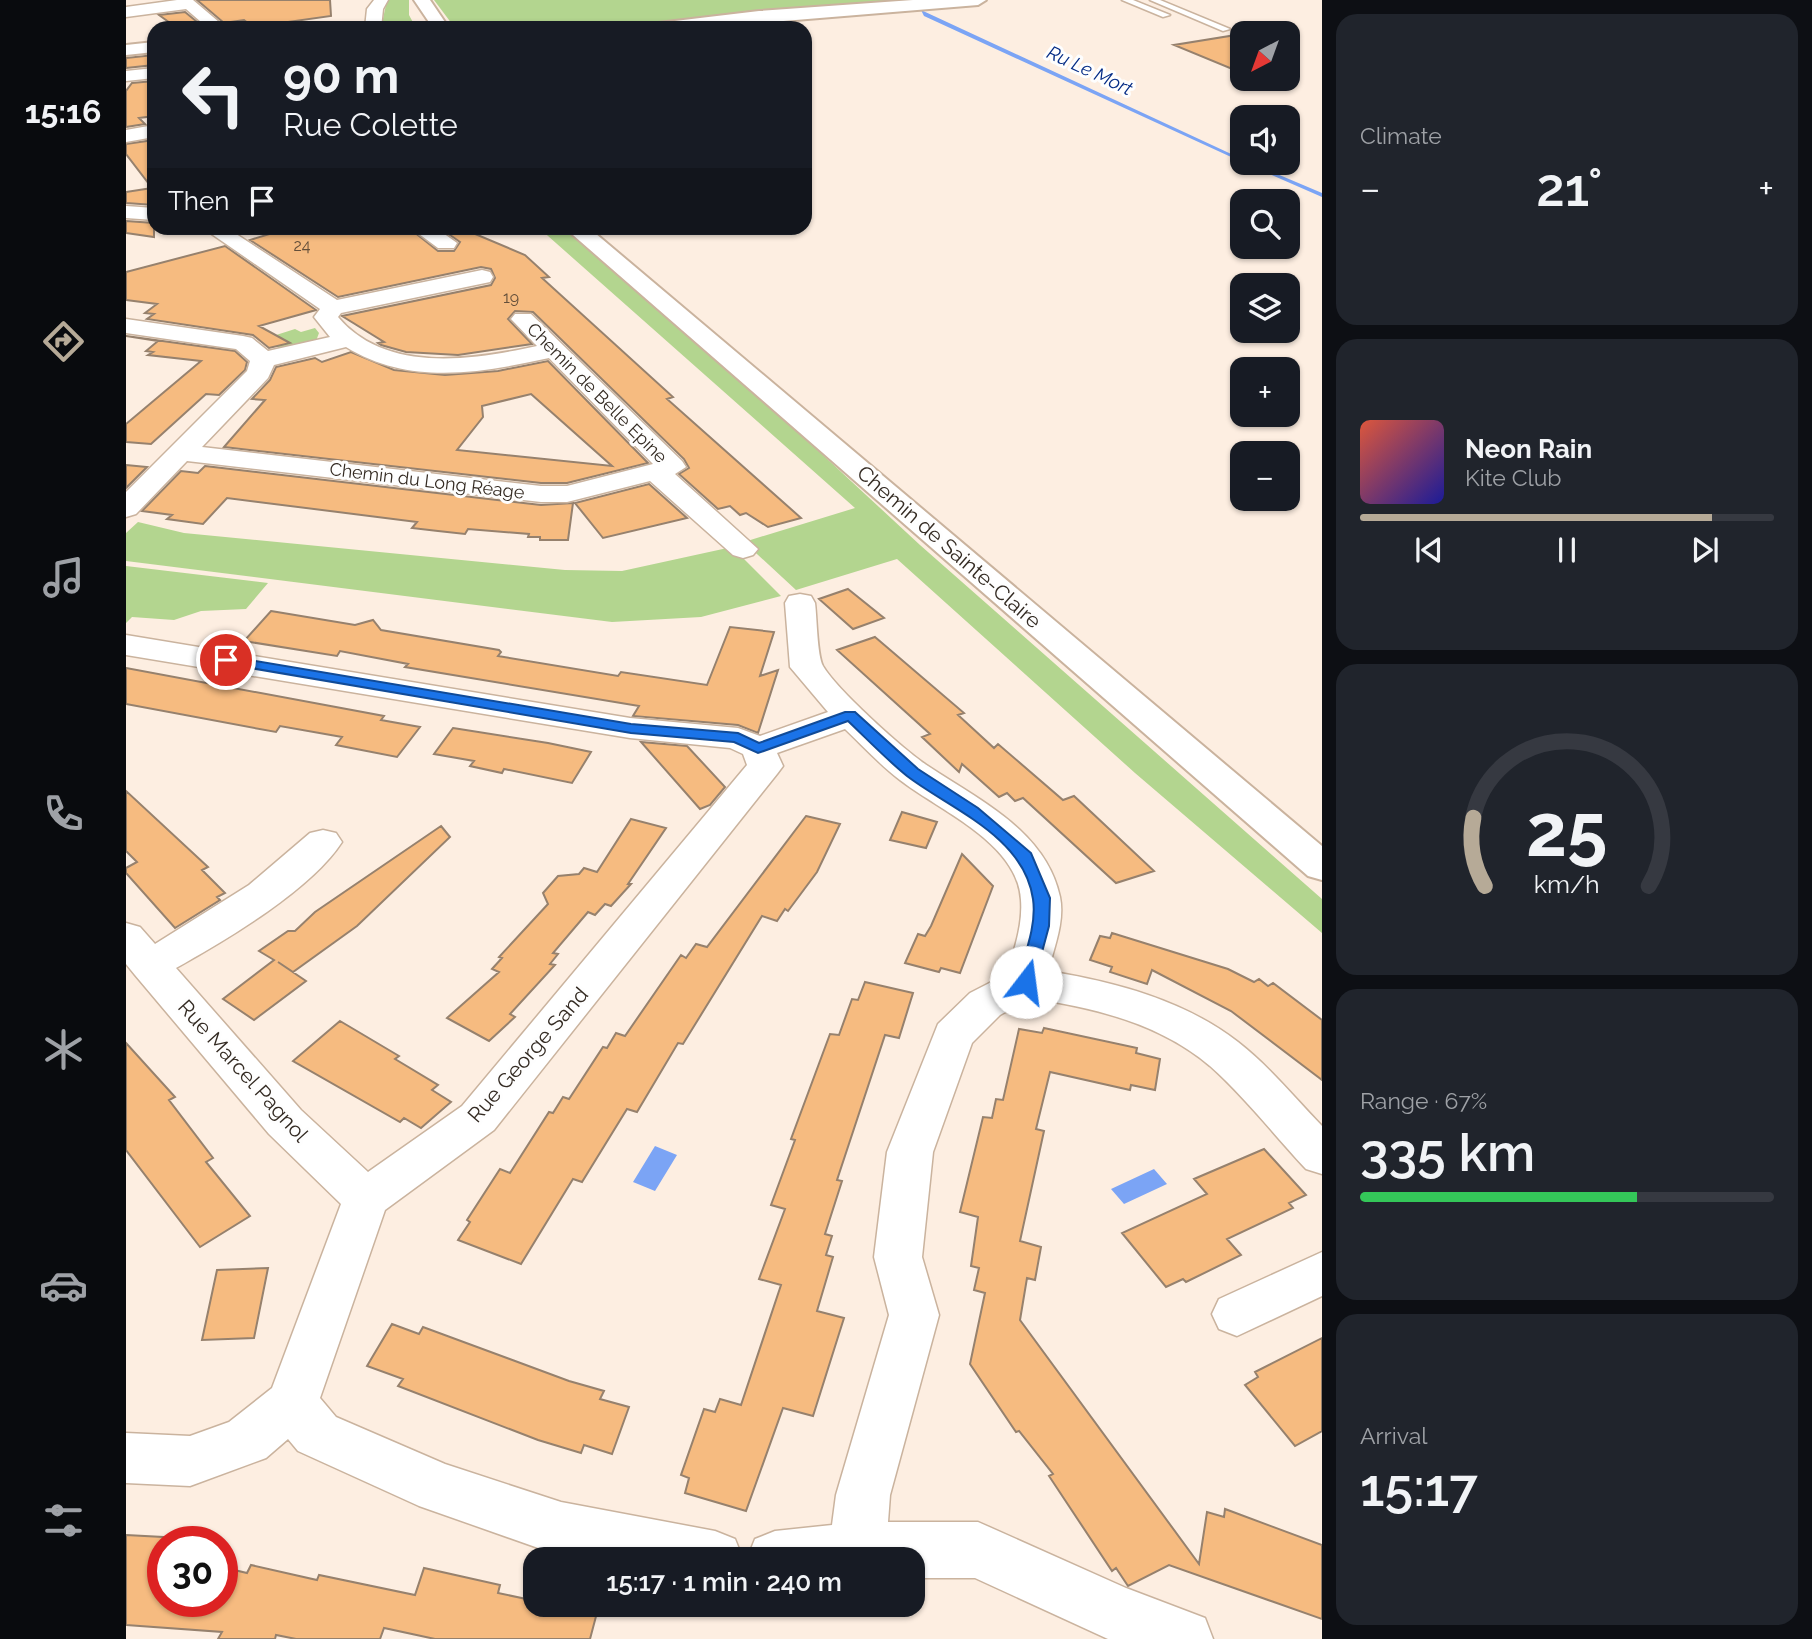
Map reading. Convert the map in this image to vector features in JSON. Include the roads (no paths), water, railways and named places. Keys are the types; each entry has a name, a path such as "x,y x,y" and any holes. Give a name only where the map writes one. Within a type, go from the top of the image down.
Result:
{"main road":[{"path":"415,0 415,14 418,21"},
{"path":"422,0 436,21"},
{"path":"716,21 978,0"},
{"path":"126,50 147,48"},
{"name":"Chemin de Sainte-Claire","path":"584,235 1322,867"}],"street":[{"path":"373,21 374,9 381,0"},
{"path":"126,12 186,2 209,21"},
{"path":"126,76 147,74"},
{"path":"126,136 147,132"},
{"path":"126,212 147,214"},
{"path":"225,235 333,309 505,300"},
{"path":"433,235 446,243"},
{"name":"Chemin de Belle Epine","path":"468,256 486,267 505,300 743,549"},
{"path":"333,309 326,317 332,327 381,359 435,366 475,366 552,350"},
{"path":"126,326 243,343 263,359 302,353 348,339"},
{"path":"126,508 259,373 263,359"},
{"name":"Chemin du Long Réage","path":"179,453 541,494 567,494 664,469"},
{"path":"800,603 806,667 850,716 912,772 972,811 1023,853 1041,898 1040,926 1026,982"},
{"path":"126,645 631,728 738,738 758,748 850,716"},
{"name":"Rue George Sand","path":"366,1199 478,1118 765,766 758,748"},
{"path":"137,951 216,927 295,871 323,842"},
{"name":"Rue Marcel Pagnol","path":"137,951 285,1122 366,1199"},
{"path":"857,1547 863,1495 914,1315 898,1257 910,1152 953,1035 985,1004 1026,982 1082,990 1173,1022 1224,1054 1322,1156"},
{"path":"126,1458 190,1461 247,1440 292,1404 366,1199"},
{"path":"1237,1314 1322,1273"},
{"path":"292,1404 317,1434 438,1488 561,1529 653,1547"},
{"path":"925,1550 978,1550 1117,1614 1184,1639"}],"lane":[{"path":"1126,0 1192,25"},
{"path":"1154,0 1226,29"}],"water":[{"path":"655,1146 677,1155 655,1191 633,1182"},
{"path":"1154,1169 1167,1184 1124,1204 1111,1189"}],"waterway":[{"name":"Ru Le Mort","path":"922,11 925,15 1230,155"},
{"name":"Ru Le Mort","path":"1275,175 1322,195"}]}
